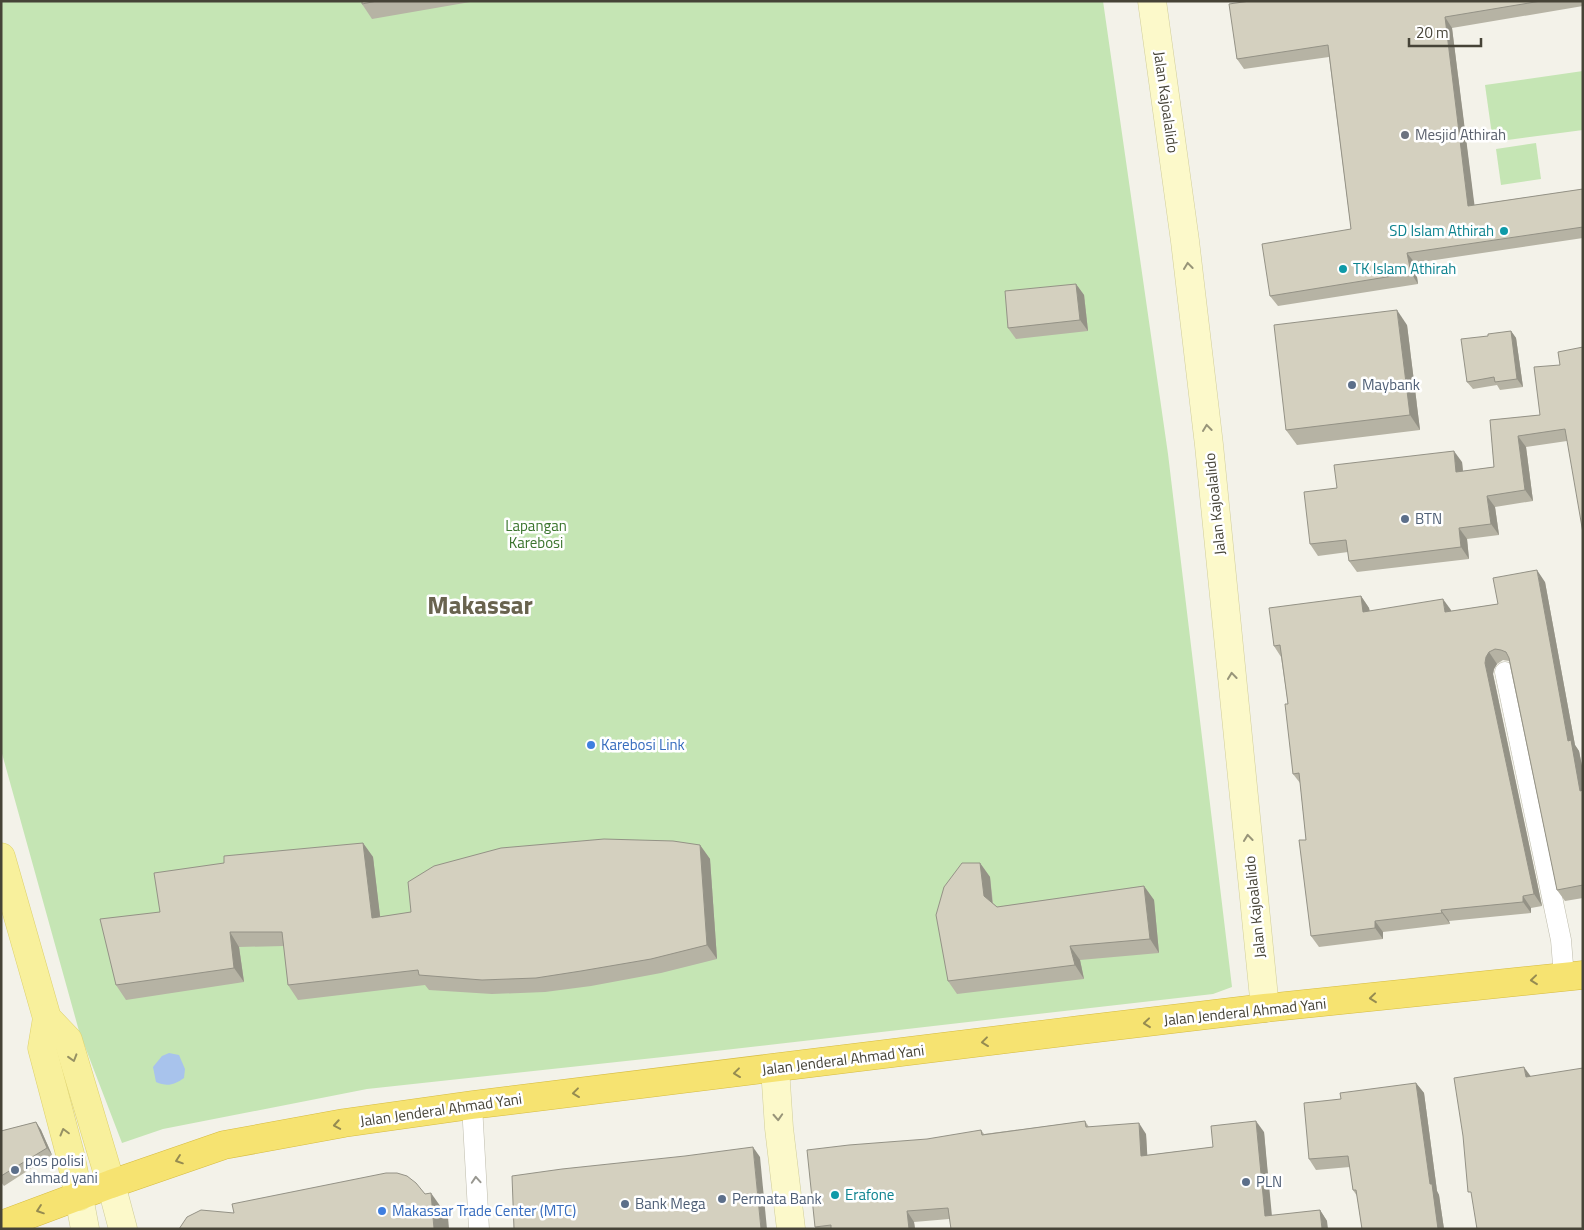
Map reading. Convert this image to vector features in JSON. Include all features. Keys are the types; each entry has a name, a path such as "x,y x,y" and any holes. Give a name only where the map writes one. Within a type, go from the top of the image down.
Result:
{"highway":[{"name":"Jalan Jenderal Ahmad Yani","path":"1,1225 224,1145 344,1123 472,1105 1265,1008 1573,976"}],"main road":[{"path":"1,857 47,1018 42,1048 70,1154 79,1197"},
{"path":"47,1018 68,1040 111,1184"}],"street":[{"name":"Jalan Kajoalalido","path":"1152,1 1185,241 1209,445 1265,1008"},
{"path":"1505,672 1561,940 1573,976"},
{"path":"775,1068 778,1128 791,1229"},
{"path":"472,1105 479,1229"},
{"path":"111,1184 123,1229"},
{"path":"79,1197 86,1229"}],"green space":[{"name":"Lapangan Karebosi","path":"1,1 1103,1 1168,454 1232,987 1213,994 367,1089 163,1129 122,1143 79,1031 1,750"},
{"path":"1583,71 1583,130 1493,142 1485,85"},
{"path":"1536,143 1541,179 1501,185 1496,149"}],"water":[{"path":"169,1053 179,1055 185,1069 184,1078 174,1084 167,1085 156,1082 153,1067 162,1056"}],"building":[{"path":"362,1 377,1 362,4"},
{"path":"1250,1 1541,1 1445,17 1468,206 1583,189 1583,227 1407,253 1411,273 1270,296 1262,244 1351,229 1328,45 1237,59 1229,4"},
{"path":"1076,284 1080,320 1008,328 1005,291"},
{"name":"Maybank","path":"1397,310 1410,415 1286,430 1274,325"},
{"path":"1511,331 1517,379 1495,382 1494,377 1467,382 1461,339"},
{"path":"1583,347 1583,533 1565,429 1518,436 1525,490 1487,496 1491,524 1459,528 1461,547 1349,561 1346,540 1310,544 1304,492 1337,488 1334,465 1454,451 1456,472 1494,467 1490,420 1540,415 1534,367 1560,365 1558,352"},
{"path":"1537,570 1568,741 1571,740 1580,791 1583,790 1583,885 1557,890 1509,658 1506,652 1495,649 1489,652 1485,663 1534,894 1523,896 1523,902 1441,910 1442,913 1375,921 1375,928 1311,936 1299,840 1306,840 1299,773 1293,774 1285,704 1288,704 1280,645 1274,646 1269,608 1361,596 1363,612 1443,599 1445,612 1498,604 1493,578"},
{"path":"604,839 673,841 700,845 707,945 651,959 536,978 482,980 419,975 418,970 288,985 282,932 230,932 234,968 116,985 100,919 160,912 154,873 224,863 224,856 363,843 372,918 411,912 408,882 434,866 501,848"},
{"path":"962,863 980,863 984,896 997,907 1144,886 1150,939 1070,946 1075,965 948,981 936,915 944,887"},
{"path":"1524,1067 1526,1077 1583,1068 1583,1229 1477,1229 1471,1192 1468,1192 1463,1136 1454,1078"},
{"path":"1416,1083 1438,1229 1362,1229 1348,1156 1309,1159 1304,1103 1341,1099 1340,1093"},
{"path":"1085,1121 1086,1127 1139,1123 1141,1156 1213,1147 1211,1126 1256,1121 1265,1216 1320,1210 1322,1229 951,1229 948,1208 907,1211 909,1229 831,1229 831,1225 815,1227 807,1150 927,1139 981,1130 982,1135"},
{"name":"pos polisi ahmad yani","path":"36,1122 47,1148 1,1176 1,1131"},
{"path":"753,1147 761,1229 514,1229 512,1176"},
{"path":"386,1173 397,1173 407,1176 425,1194 431,1193 434,1229 179,1229 187,1217 201,1210 234,1213 232,1204"}],"place":[{"name":"Mesjid Athirah","path":"1405,135"},
{"name":"SD Islam Athirah","path":"1504,231"},
{"name":"TK Islam Athirah","path":"1343,269"},
{"name":"Maybank","path":"1352,385"},
{"name":"BTN","path":"1405,519"},
{"name":"Karebosi Link","path":"591,745"},
{"name":"pos polisi ahmad yani","path":"15,1170"},
{"name":"PLN","path":"1246,1182"},
{"name":"Erafone","path":"835,1195"},
{"name":"Permata Bank","path":"722,1199"},
{"name":"Bank Mega","path":"625,1204"},
{"name":"Makassar Trade Center (MTC)","path":"382,1211"}],"district":[{"name":"Makassar","path":"480,605"}]}
